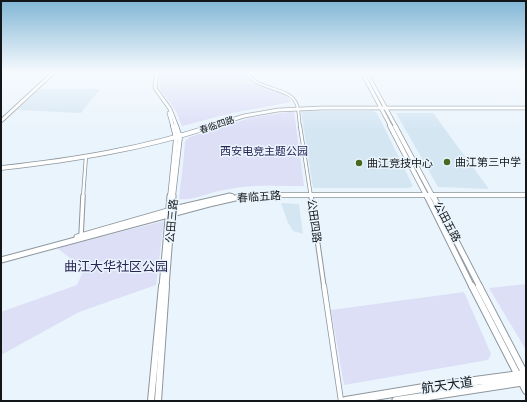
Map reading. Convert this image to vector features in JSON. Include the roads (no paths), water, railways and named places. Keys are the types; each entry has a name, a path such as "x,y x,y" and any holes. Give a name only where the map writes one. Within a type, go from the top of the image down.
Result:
{"main road":[{"name":"航天大道","path":"345,401 429,387 524,377"},
{"name":"航天大道","path":"396,401 524,377"}],"street":[{"path":"1,117 30,91"},
{"path":"1,121 34,91"},
{"name":"公田三路","path":"151,401 178,136 168,109 155,91"},
{"path":"278,91 287,94 295,101 297,108"},
{"name":"公田五路","path":"373,91 383,107"},
{"name":"公田五路","path":"375,91 524,377"},
{"path":"415,107 526,108"},
{"name":"春临四路","path":"1,167 86,157 178,136 244,116 297,108 526,108"},
{"name":"公田四路","path":"297,108 341,401"},
{"path":"80,238 86,157"},
{"name":"春临五路","path":"1,259 170,213 246,196 310,194 526,194"},
{"name":"公田五路","path":"429,194 524,377"},
{"name":"公田三路","path":"158,401 170,213"},
{"path":"524,377 526,391"}],"place":[{"name":"曲江第三中学","path":"447,162"},
{"name":"曲江竞技中心","path":"359,163"}],"park label":[{"name":"西安电竞主题公园","path":"264,151"},
{"name":"曲江大华社区公园","path":"116,266"}]}
